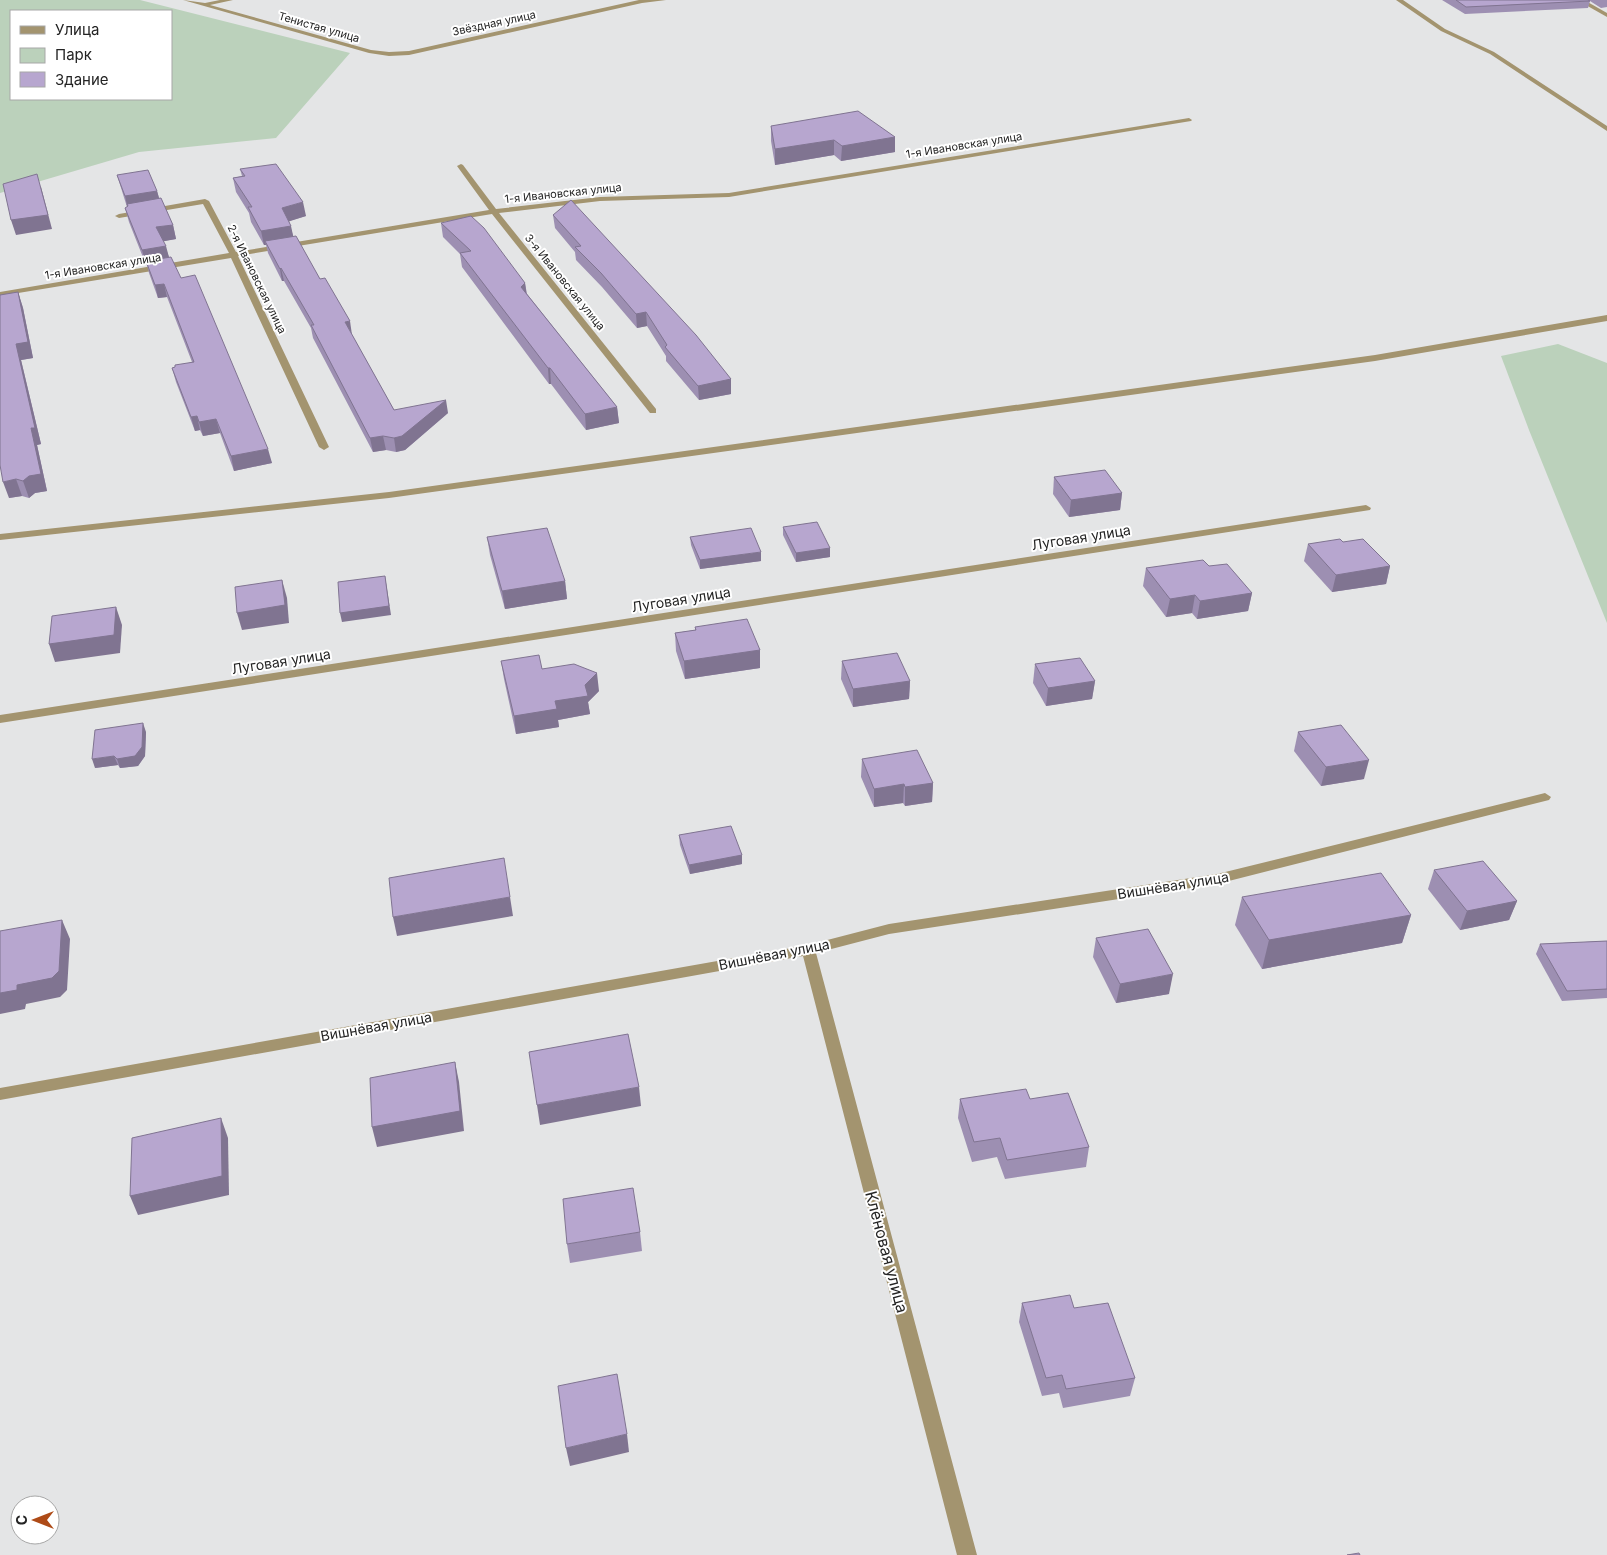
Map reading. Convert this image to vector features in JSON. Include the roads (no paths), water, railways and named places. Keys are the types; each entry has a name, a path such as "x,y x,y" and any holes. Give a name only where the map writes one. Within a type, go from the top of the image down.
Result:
{"street":[{"name":"Тенистая улица","path":"186,0 354,48 389,54"},
{"path":"204,5 230,0"},
{"name":"Звёздная улица","path":"389,54 409,52 642,1 663,0"},
{"path":"1399,0 1443,30 1492,53 1607,130"},
{"path":"1580,0 1607,15"},
{"name":"1-я Ивановская улица","path":"0,294 494,211 600,198 729,195 1189,120"},
{"name":"3-я Ивановская улица","path":"461,166 494,211 654,411"},
{"name":"2-я Ивановская улица","path":"119,216 205,201 234,256 324,447"},
{"path":"0,537 389,495 1375,358 1607,318"},
{"name":"Луговая улица","path":"0,719 1366,508"},
{"name":"Вишнёвая улица","path":"0,1094 808,950 889,929 1217,879 1544,797"},
{"name":"Клёновая улица","path":"808,950 967,1555"}]}
